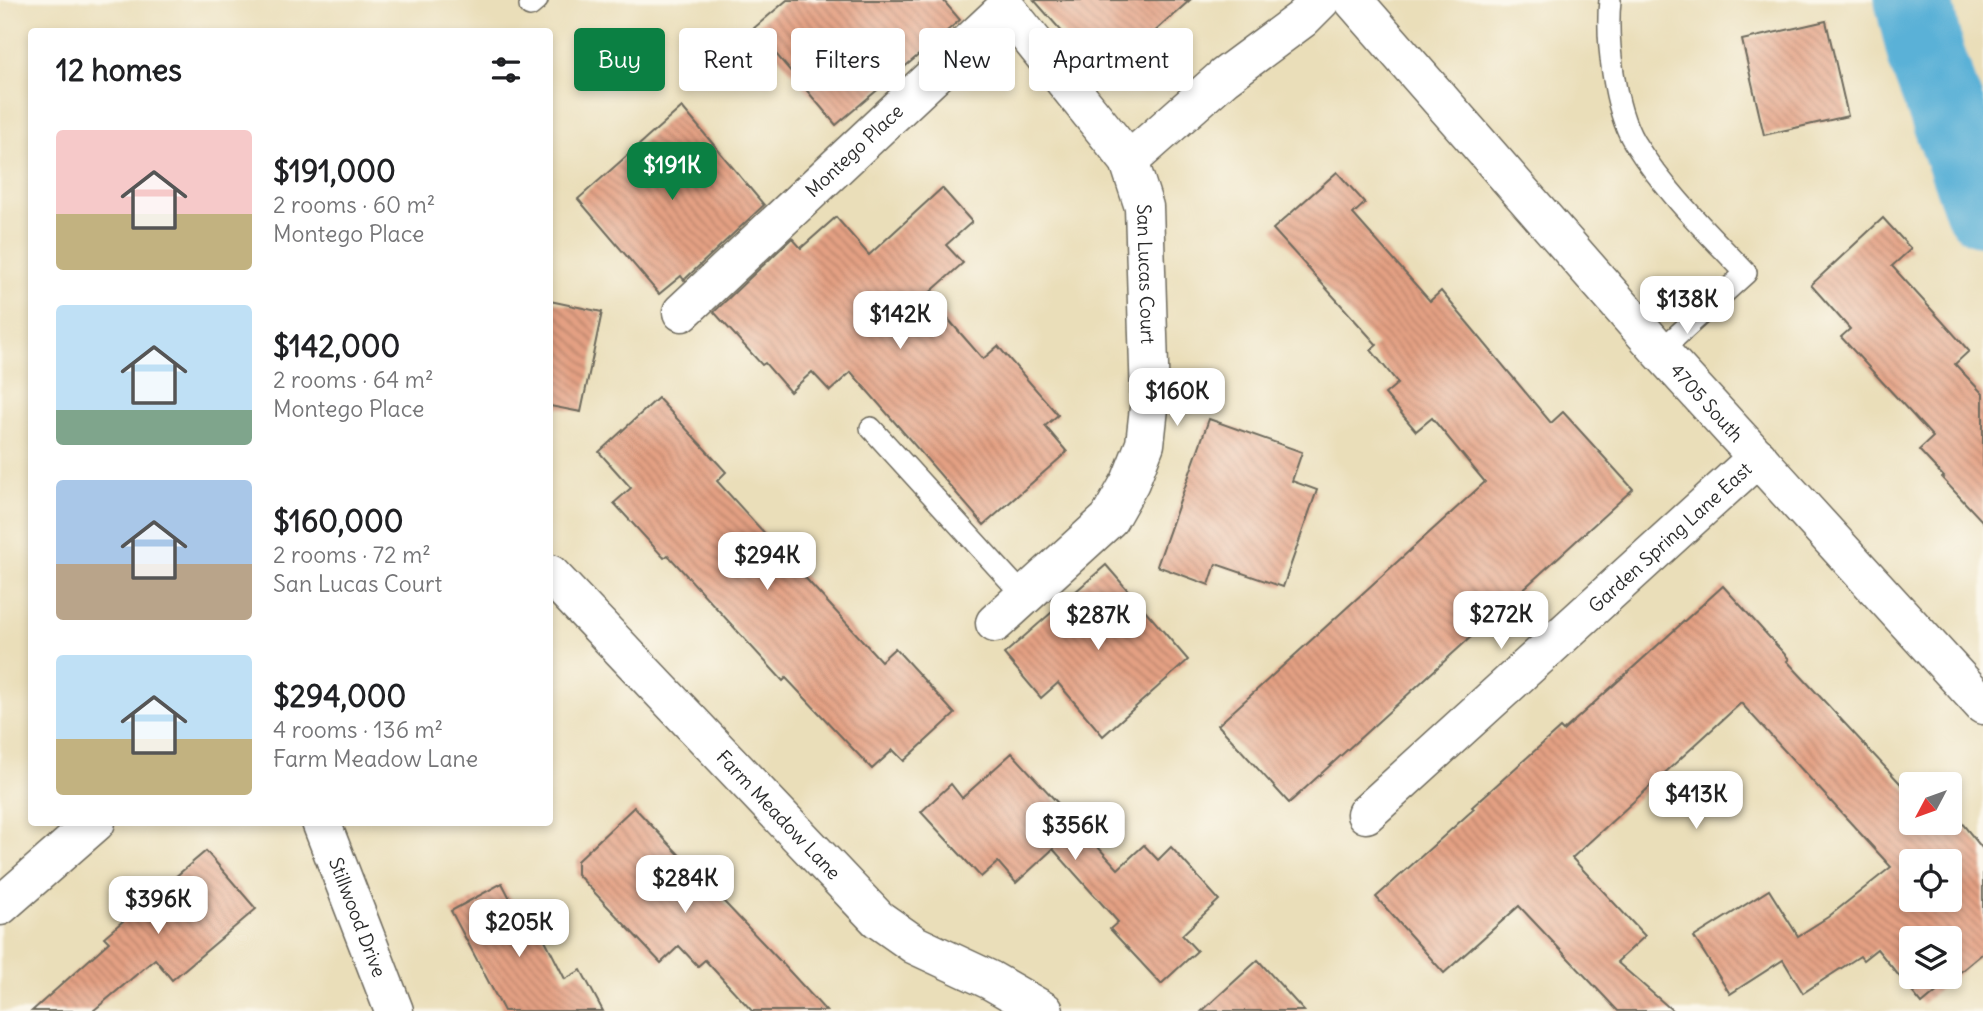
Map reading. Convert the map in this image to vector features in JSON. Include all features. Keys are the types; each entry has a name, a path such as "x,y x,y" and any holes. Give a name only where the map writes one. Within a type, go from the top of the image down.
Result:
{"street":[{"path":"1129,161 1224,77 1302,19 1321,0"},
{"name":"4705 South","path":"1353,0 1660,351 1983,705"},
{"name":"Montego Place","path":"682,312 1006,8 1129,161"},
{"name":"San Lucas Court","path":"995,623 1109,519 1130,482 1145,444 1150,399 1143,207 1129,161"},
{"name":"Garden Spring Lane East","path":"1366,814 1758,457"},
{"name":"Farm Meadow Lane","path":"553,578 878,919 915,945 990,980 1044,1011"},
{"path":"0,906 91,826"},
{"name":"Stillwood Drive","path":"323,826 394,1011"}],"lane":[{"path":"1609,0 1607,22 1615,87 1633,140 1689,212 1746,273 1660,351"},
{"path":"871,428 1024,596"}],"building":[{"path":"787,0 943,0 960,20 951,28 919,28 919,55 905,67 905,28 791,28 791,72 777,55 777,28 754,28"},
{"path":"1034,0 1190,0 1159,28 1059,28"},
{"path":"1826,21 1848,116 1764,135 1742,40"},
{"path":"807,91 876,91 836,125"},
{"path":"682,107 764,205 684,280 681,276 659,294 578,199"},
{"path":"1337,172 1365,203 1353,214 1430,301 1441,291 1551,423 1563,412 1633,489 1289,803 1218,725 1485,482 1432,418 1416,431 1385,394 1398,383 1371,350 1377,345 1273,229"},
{"path":"942,188 972,222 946,245 963,263 927,295 983,359 998,346 1058,415 1045,426 1067,452 984,525 851,372 830,391 812,372 790,392 714,312 792,238 801,248 836,217 869,255"},
{"path":"1883,218 1911,249 1892,266 1969,351 1955,364 1983,394 1983,522 1919,450 1933,437 1841,337 1850,329 1811,285"},
{"path":"553,302 602,312 581,412 553,407"},
{"path":"658,398 726,472 717,481 881,661 895,648 955,714 904,761 893,750 872,769 786,678 783,681 668,555 664,558 614,503 631,488 599,452"},
{"path":"1209,419 1302,452 1292,481 1317,490 1283,587 1216,564 1209,585 1157,566"},
{"path":"1106,565 1188,660 1103,736 1058,683 1041,698 1004,654"},
{"path":"1723,586 1789,659 1787,661 1899,782 1899,835 1962,835 1962,823 1983,849 1983,953 1962,971 1962,926 1899,926 1899,976 1877,949 1863,960 1860,956 1803,993 1783,960 1730,994 1694,937 1769,890 1798,936 1828,917 1891,867 1741,703 1572,858 1645,936 1617,962 1673,1011 1618,1011 1519,906 1444,973 1376,897 1560,728 1563,731"},
{"path":"1012,753 1118,869 1144,845 1158,860 1171,847 1219,900 1182,935 1197,951 1161,984 1110,929 1118,922 1053,849 1016,883 998,862 981,877 921,812 951,784 962,798"},
{"path":"634,807 826,1011 752,1011 705,960 698,966 679,946 661,963 577,874 577,861"},
{"path":"206,851 256,909 172,980 155,959 93,1011 32,1011 109,942 104,937"},
{"path":"502,883 529,935 540,930 565,979 581,970 603,1011 504,1011 451,911"},
{"path":"1258,960 1304,1011 1202,1011"},
{"path":"1910,989 1940,989 1922,1004"}],"waterway":[{"path":"1913,0 1926,55 1983,208"}]}
